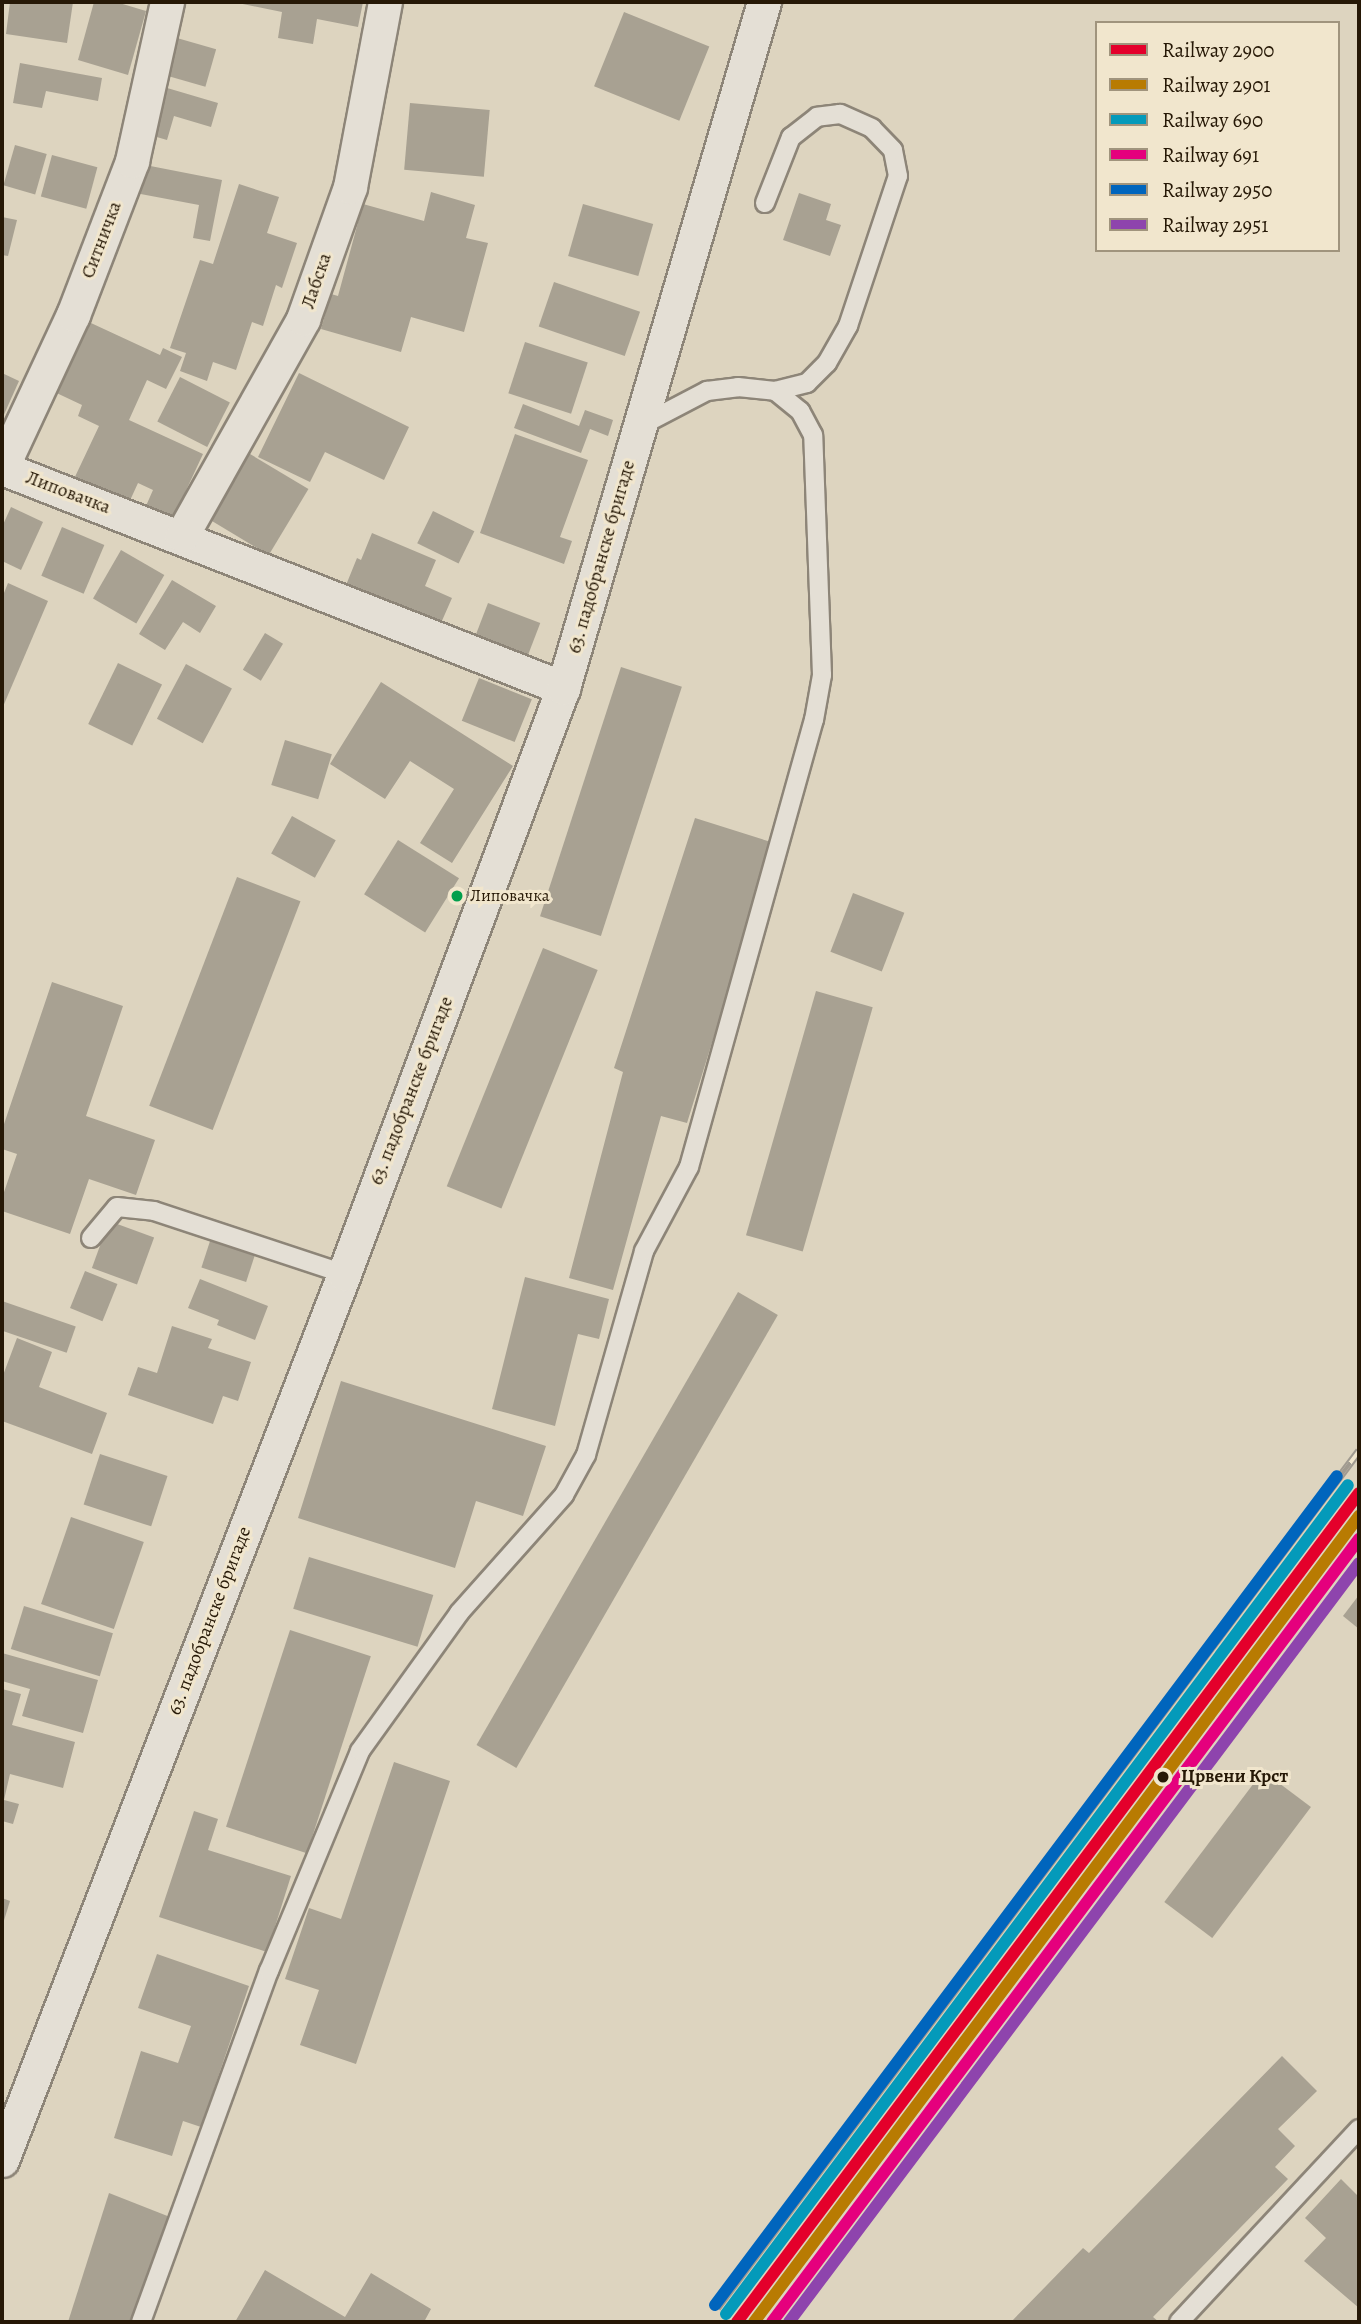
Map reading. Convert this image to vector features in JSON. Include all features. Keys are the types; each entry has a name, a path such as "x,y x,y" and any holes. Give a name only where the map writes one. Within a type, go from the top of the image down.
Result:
{"street":[{"name":"Ситничка","path":"2,467 73,315 132,161 167,2"},
{"name":"Лабска","path":"182,536 303,319 350,187 385,2"},
{"name":"63. падобранске бригаде","path":"2,2160 344,1274 564,688 764,2"},
{"name":"Липовачка","path":"2,467 564,688"}],"lane":[{"path":"640,426 708,391 738,387 775,391 807,383 827,363 848,326 898,176 893,150 872,128 840,114 817,117 792,137 765,203"},
{"path":"141,2322 270,1971 360,1751 459,1613 564,1495 586,1455 644,1251 688,1167 814,720 822,676 813,435 800,411 775,391"},
{"path":"91,1238 117,1207 154,1210 344,1274"},
{"path":"1179,2322 1359,2129"}],"building":[{"path":"10,2 73,2 67,43 6,34"},
{"path":"94,2 116,2 146,11 128,75 78,60"},
{"path":"233,2 363,2 358,27 317,19 313,44 278,38 282,12"},
{"path":"624,12 709,46 679,121 594,86"},
{"path":"170,36 216,49 205,87 159,73"},
{"path":"20,63 102,78 98,101 46,91 42,108 13,103"},
{"path":"157,85 218,103 211,127 174,116 167,140 143,133"},
{"path":"410,103 490,110 484,177 404,170"},
{"path":"15,145 47,154 35,194 3,185"},
{"path":"52,155 97,167 86,209 41,197"},
{"path":"135,163 222,180 210,241 193,238 199,205 130,192"},
{"path":"239,184 279,197 267,233 297,243 282,288 276,285 263,326 252,322 236,370 213,362 207,381 180,371 186,353 170,348 200,260 213,264"},
{"path":"431,192 475,205 466,238 488,243 464,332 411,317 401,352 321,329 331,294 338,296 363,204 424,221"},
{"path":"799,193 831,204 826,220 841,225 830,256 783,240"},
{"path":"583,204 653,224 638,276 568,256"},
{"path":"2,217 17,220 8,256 2,255"},
{"path":"554,282 640,312 625,356 539,326"},
{"path":"78,317 160,355 163,348 182,357 166,389 147,380 129,420 203,454 169,527 142,515 153,490 138,483 127,507 73,481 99,426 78,416 82,405 46,388"},
{"path":"525,342 588,362 571,414 508,393"},
{"path":"2,373 19,381 2,419"},
{"path":"299,373 409,427 384,480 325,452 310,482 258,457"},
{"path":"180,377 230,402 207,447 157,422"},
{"path":"523,404 579,426 585,410 613,420 608,436 590,429 581,453 514,428"},
{"path":"515,434 588,460 560,537 572,541 564,564 480,533"},
{"path":"245,451 308,489 269,555 205,517"},
{"path":"11,507 43,522 21,570 2,561 2,527"},
{"path":"433,511 474,531 459,564 417,543"},
{"path":"62,527 104,545 84,594 41,576"},
{"path":"372,533 436,560 425,586 452,598 441,623 342,595 357,558 361,560"},
{"path":"121,550 164,575 136,623 93,598"},
{"path":"172,580 216,606 200,633 183,622 165,650 139,634"},
{"path":"8,583 48,601 2,709 2,598"},
{"path":"488,603 540,623 524,666 472,646"},
{"path":"265,633 283,644 261,681 243,670"},
{"path":"118,663 162,684 132,746 88,724"},
{"path":"186,664 232,688 203,743 157,719"},
{"path":"621,667 682,687 601,936 540,916"},
{"path":"479,678 532,699 515,742 462,721"},
{"path":"381,682 513,766 452,863 420,843 454,789 410,761 385,799 330,764"},
{"path":"285,740 332,754 318,799 271,785"},
{"path":"292,816 336,840 315,878 271,854"},
{"path":"695,818 774,843 687,1123 661,1116 613,1290 569,1278 623,1072 614,1068"},
{"path":"398,840 459,878 425,932 364,894"},
{"path":"237,877 300,901 213,1130 149,1106"},
{"path":"853,893 904,913 882,972 830,952"},
{"path":"543,948 598,970 501,1208 447,1186"},
{"path":"52,982 123,1006 86,1116 155,1140 136,1195 89,1179 70,1234 2,1211 2,1198 17,1154 2,1149 2,1130"},
{"path":"816,991 873,1007 803,1251 746,1235"},
{"path":"109,1221 154,1237 137,1284 92,1268"},
{"path":"211,1238 256,1253 246,1282 201,1267"},
{"path":"85,1271 117,1284 102,1321 70,1308"},
{"path":"525,1277 609,1299 599,1339 578,1334 555,1426 492,1409"},
{"path":"200,1279 268,1306 255,1340 217,1325 219,1320 188,1308"},
{"path":"738,1292 778,1315 516,1768 476,1745"},
{"path":"2,1301 76,1326 67,1353 2,1331"},
{"path":"172,1326 212,1339 208,1348 251,1362 238,1401 223,1396 213,1424 128,1395 138,1367 157,1373"},
{"path":"17,1338 52,1352 39,1387 107,1413 92,1454 2,1421 2,1378"},
{"path":"341,1381 546,1446 523,1516 476,1501 455,1568 298,1518"},
{"path":"100,1454 168,1476 151,1526 84,1504"},
{"path":"71,1517 144,1542 114,1629 41,1604"},
{"path":"309,1557 433,1595 418,1647 293,1609"},
{"path":"1359,1595 1359,1629 1343,1616"},
{"path":"24,1606 113,1633 100,1676 11,1649"},
{"path":"290,1630 371,1656 307,1853 226,1827"},
{"path":"2,1653 98,1680 83,1733 22,1716 30,1689 2,1681"},
{"path":"2,1689 21,1694 12,1725 75,1742 63,1788 10,1774 4,1800 19,1804 13,1824 2,1821"},
{"path":"394,1762 450,1781 356,2064 300,2045 319,1990 285,1979 309,1908 341,1919"},
{"path":"1263,1771 1311,1807 1212,1938 1164,1902"},
{"path":"194,1811 218,1819 208,1850 291,1876 267,1952 159,1917"},
{"path":"2,1898 10,1901 2,1927"},
{"path":"157,1954 249,1986 201,2127 183,2121 172,2156 114,2138 141,2051 178,2063 191,2026 138,2008"},
{"path":"1282,2056 1317,2091 1278,2129 1295,2146 1275,2167 1288,2179 1153,2317 1159,2322 1011,2322 1083,2248 1089,2253"},
{"path":"1341,2179 1359,2197 1359,2308 1304,2261 1326,2238 1305,2218"},
{"path":"109,2193 170,2217 133,2322 68,2322"},
{"path":"265,2270 345,2317 371,2273 431,2309 424,2322 235,2322"}],"railway":[{"path":"717,2308 1359,1451"}],"rail line":[{"name":"2950","path":"715,2305 1337,1476"},
{"name":"690","path":"726,2314 1348,1485"},
{"name":"2900","path":"737,2322 1359,1493"},
{"name":"2901","path":"754,2322 1359,1516"},
{"name":"691","path":"772,2322 1359,1539"},
{"name":"2951","path":"789,2322 1359,1563"}],"place":[{"name":"Липовачка","path":"457,896"},
{"name":"Црвени Крст","path":"1163,1777"}]}
